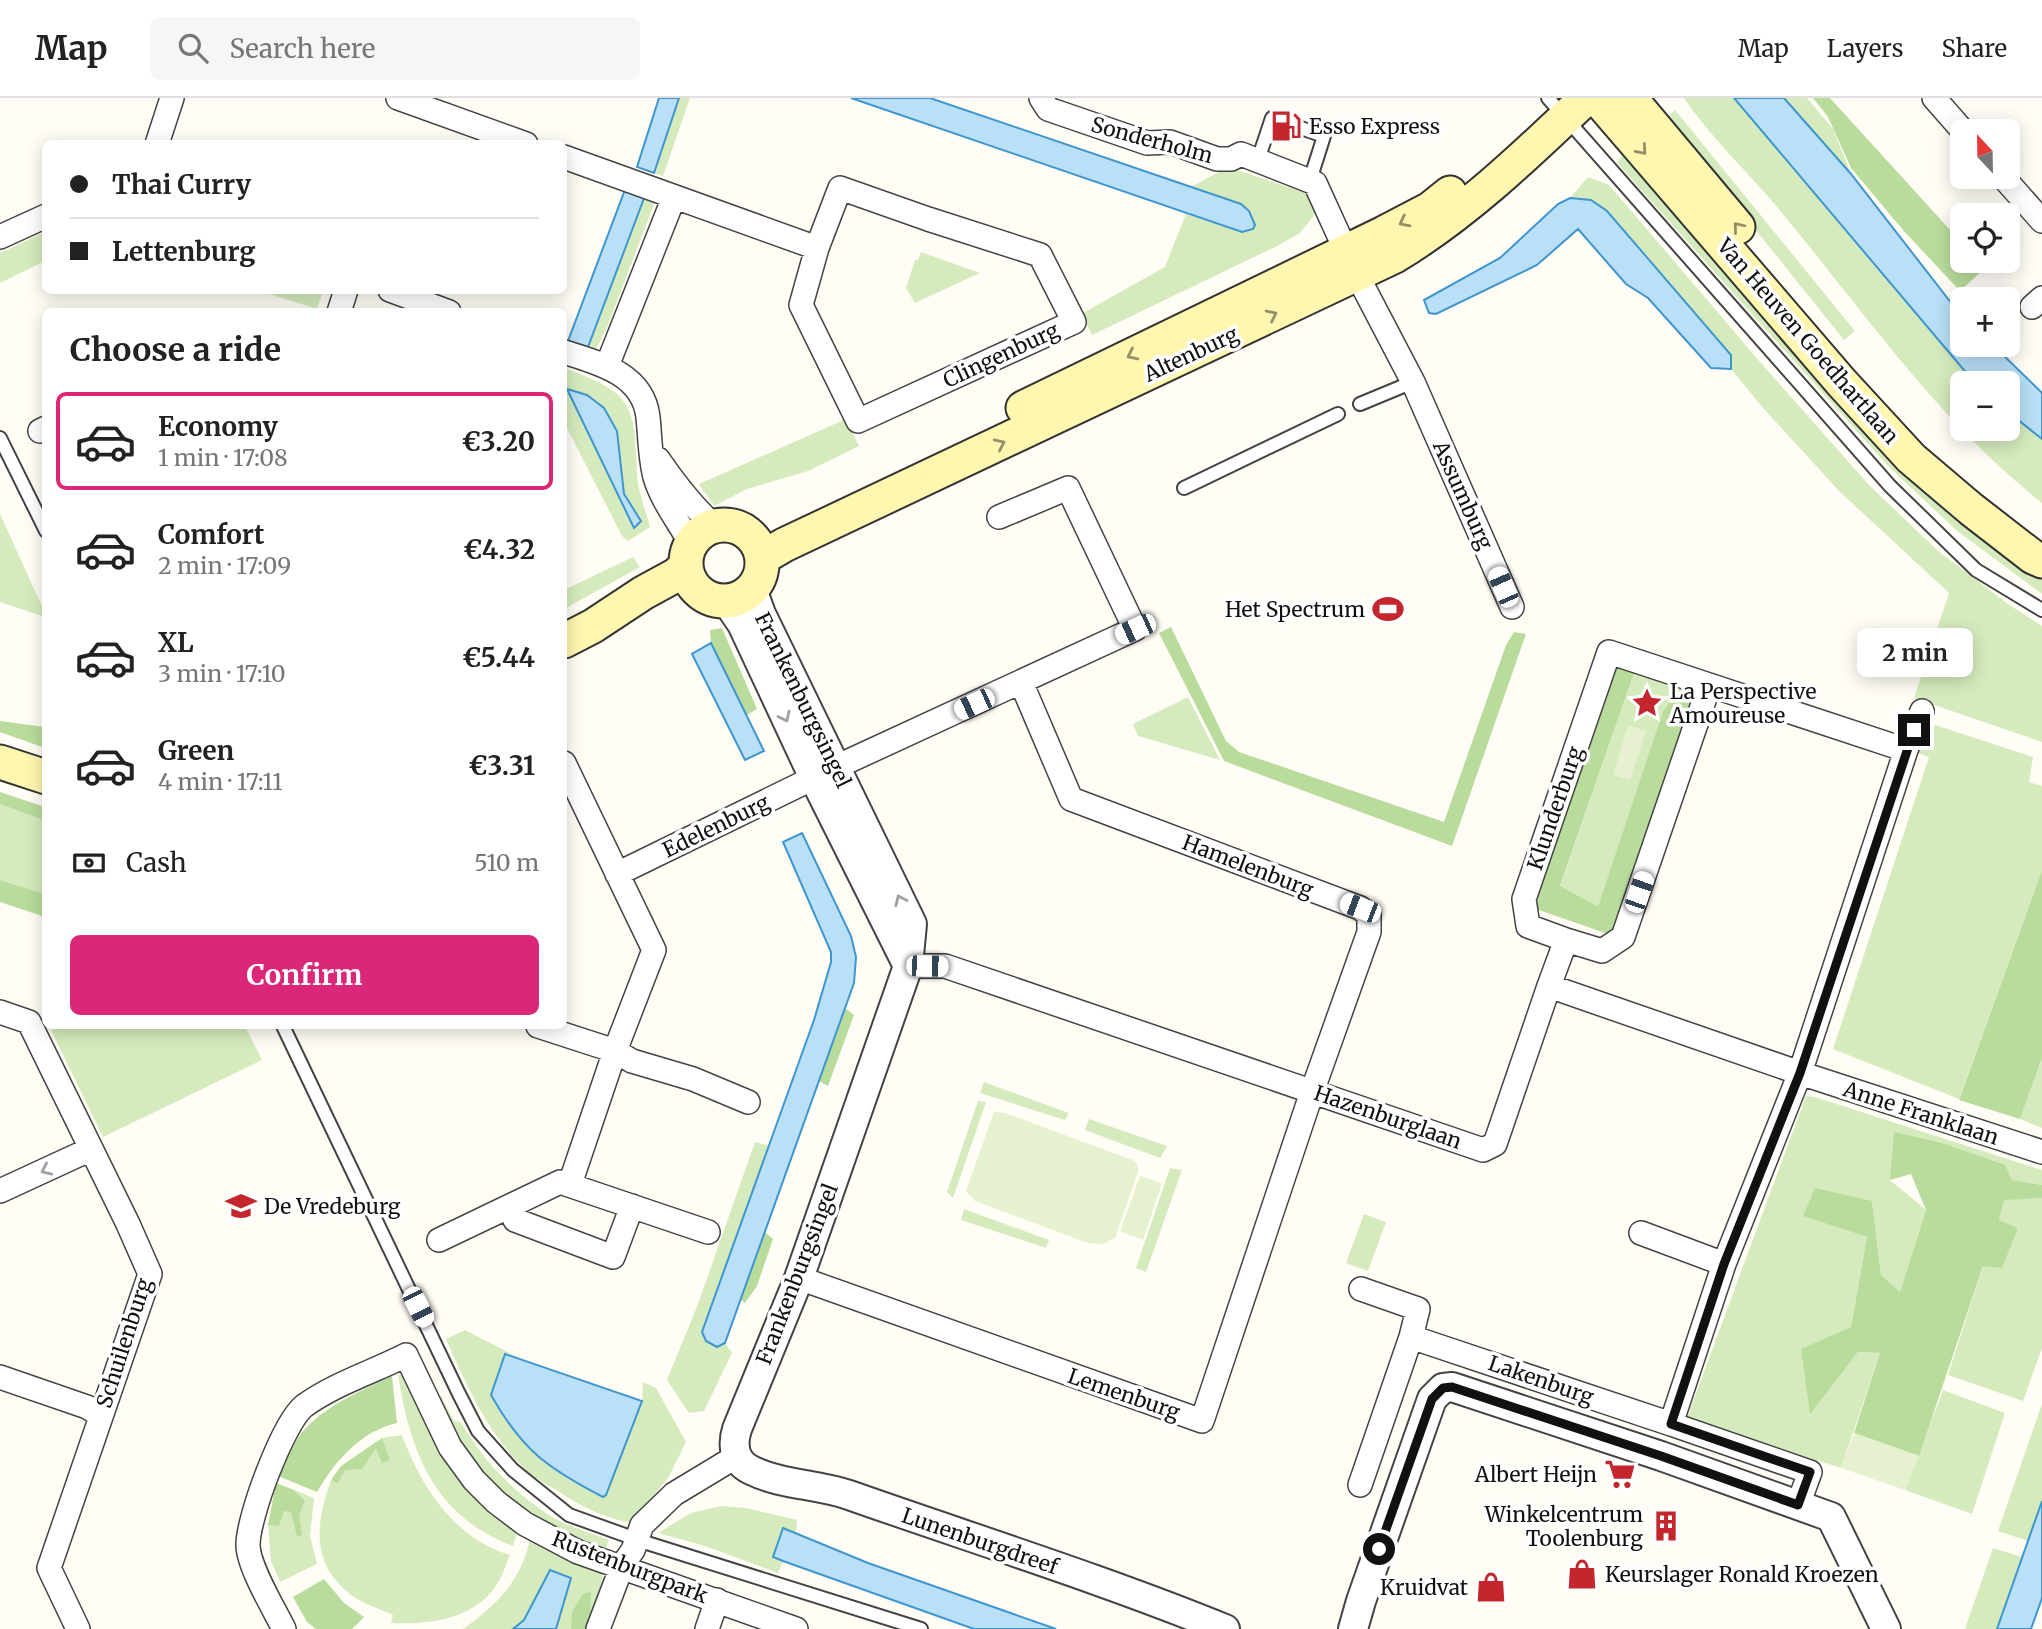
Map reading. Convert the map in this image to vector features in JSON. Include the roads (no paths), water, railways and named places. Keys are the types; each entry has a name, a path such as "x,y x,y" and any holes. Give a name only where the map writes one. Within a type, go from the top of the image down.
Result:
{"main road":[{"name":"Van Heuven Goedhartlaan","path":"1597,98 1842,383 1911,458 1971,509 2042,561"},
{"name":"Van Heuven Goedhartlaan","path":"1630,98 1840,346 1960,477 2042,554"},
{"name":"Altenburg","path":"757,548 786,524 1351,262 1395,256 1464,209 1562,103"},
{"path":"567,639 676,576 712,570 762,570 757,548 734,526 712,570"},
{"path":"0,762 42,777"}],"street":[{"path":"158,140 172,98"},
{"path":"398,98 515,140"},
{"name":"Sonderholm","path":"1041,98 1048,109 1147,143 1170,142 1217,159 1231,159 1241,154 1310,180"},
{"path":"1934,98 1952,119"},
{"path":"567,158 817,248"},
{"path":"1310,180 1315,183 1351,262"},
{"name":"Clingenburg","path":"840,188 1040,255 1074,322 858,421 801,305 817,248 840,188"},
{"path":"2014,189 2042,221"},
{"path":"607,366 674,197"},
{"path":"0,237 42,218"},
{"name":"Assumburg","path":"1351,262 1413,382 1512,607"},
{"path":"401,294 438,308"},
{"path":"567,353 607,366 629,381 641,394 647,413 651,448 680,491 712,570"},
{"name":"Edelenburg","path":"617,874 825,773 1135,629 1068,488 999,517"},
{"name":"Frankenburgsingel","path":"712,570 825,773 908,965 799,1278 737,1429 733,1443 737,1456"},
{"name":"Klunderburg","path":"1608,653 1709,686 1623,937 1602,951 1528,926 1524,899 1608,653"},
{"name":"Hamelenburg","path":"1020,682 1071,799 1360,908 1369,915 1369,932 1312,1092"},
{"path":"1709,686 1906,750"},
{"path":"1671,1424 1724,1264 1800,1073 1906,750 1922,711"},
{"path":"567,769 654,950 615,1051 570,1184"},
{"path":"1566,940 1549,986 1800,1073"},
{"name":"Hazenburglaan","path":"908,965 945,966 1483,1150 1495,1144 1549,986"},
{"name":"Schuilenburg","path":"0,1012 38,1023 91,1149 150,1274 49,1568 78,1629"},
{"path":"547,1029 615,1051 632,1061 693,1079 748,1102"},
{"name":"Anne Franklaan","path":"1800,1073 2042,1152"},
{"name":"Lemenburg","path":"799,1278 1202,1421 1312,1092"},
{"path":"0,1191 91,1149"},
{"path":"439,1240 560,1182 708,1232"},
{"path":"509,1207 515,1220 613,1257 632,1206"},
{"path":"1641,1233 1724,1264"},
{"path":"1360,1485 1418,1309 1361,1289"},
{"name":"Lakenburg","path":"1411,1336 1810,1472 1798,1505"},
{"name":"Rustenburgpark","path":"284,1629 256,1572 248,1546 267,1476 291,1422 301,1409 319,1396 406,1355 450,1447 474,1480 524,1524 568,1548 796,1629"},
{"path":"0,1377 87,1407 101,1415"},
{"path":"1352,1627 1432,1399 1443,1388 1452,1387 1648,1451 1831,1517 1886,1629"},
{"path":"598,1629 622,1566 633,1550 642,1525 674,1494 737,1456"},
{"name":"Lunenburgdreef","path":"737,1456 750,1470 835,1490 1168,1606 1225,1629"},
{"path":"708,1629 717,1600"}],"lane":[{"path":"1562,103 1890,485 1976,570 2042,610"},
{"path":"1258,160 1272,118 1324,136 1310,180"},
{"path":"1360,404 1413,382"},
{"path":"1184,488 1338,414"},
{"path":"0,438 42,523"},
{"path":"284,1029 458,1394 478,1431 513,1470 569,1515 636,1539 921,1629"}],"water":[{"path":"659,98 679,98 654,173 637,167"},
{"path":"851,98 930,98 1241,204 1249,211 1255,225 1253,229 1242,232"},
{"path":"1734,98 1784,98 1851,174 1950,301 1950,354"},
{"path":"626,187 646,193 588,347 568,341"},
{"path":"1570,198 1591,200 1607,211 1731,355 1731,369 1711,368 1648,298 1626,284 1578,229 1537,265 1436,314 1429,313 1424,300 1500,258 1558,204"},
{"path":"1953,357 2005,357 2020,371 1965,371"},
{"path":"2020,371 2042,393 2042,439 2020,421"},
{"path":"567,389 587,395 604,408 617,431 624,494 641,521 634,528"},
{"path":"711,643 764,751 745,760 692,654"},
{"path":"802,833 851,936 856,957 854,983 725,1343 717,1347 706,1341 702,1332 814,1020 831,962 831,952 783,842"},
{"path":"505,1354 642,1401 606,1495 603,1497 566,1477 538,1456 502,1414 491,1395"},
{"path":"2042,1501 2042,1598 2031,1629 1997,1629"},
{"path":"783,1528 868,1563 1056,1629 974,1629 783,1561 773,1557"},
{"path":"550,1570 571,1578 556,1629 513,1629 524,1620"}],"place":[{"name":"Esso Express","path":"1286,126"},
{"name":"Het Spectrum","path":"1388,609"},
{"name":"La Perspective Amoureuse","path":"1647,703"},
{"name":"De Vredeburg","path":"241,1206"},
{"name":"Albert Heijn","path":"1620,1474"},
{"name":"Winkelcentrum Toolenburg","path":"1666,1526"},
{"name":"Keurslager Ronald Kroezen","path":"1582,1574"},
{"name":"Kruidvat","path":"1491,1587"}]}
